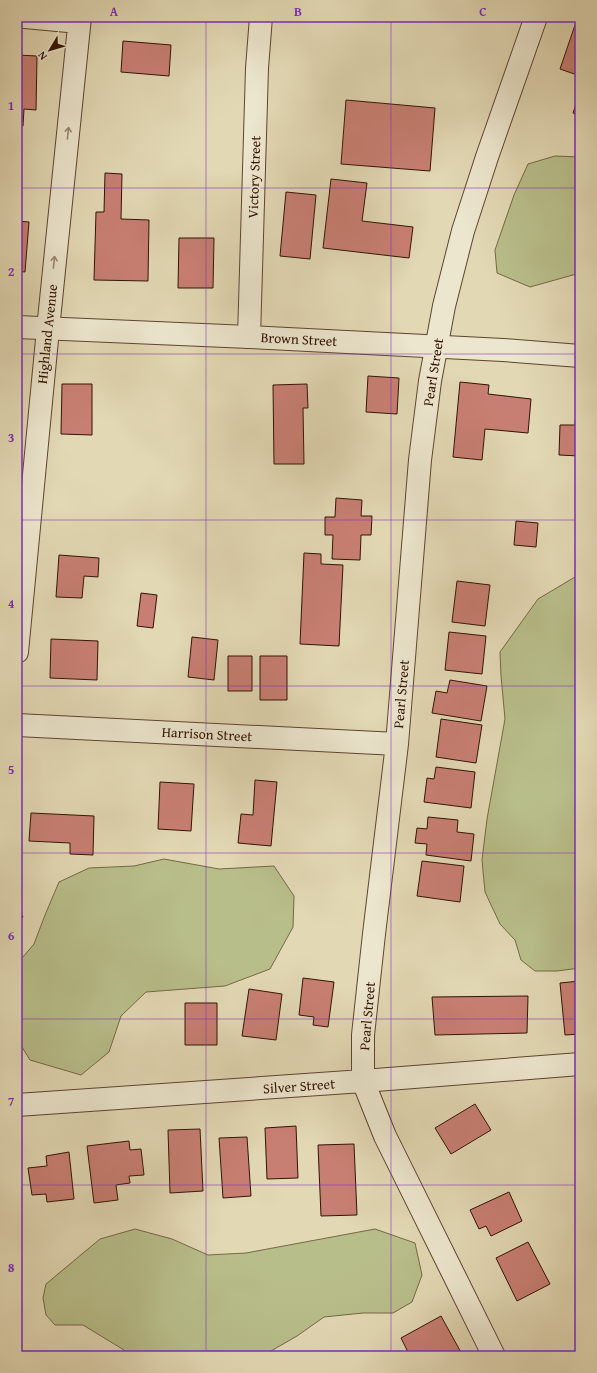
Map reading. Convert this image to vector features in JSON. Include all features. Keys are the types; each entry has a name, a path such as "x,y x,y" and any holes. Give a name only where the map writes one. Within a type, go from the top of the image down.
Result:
{"street":[{"path":"25,17 79,19"},
{"name":"Victory Street","path":"249,337 257,68 261,17"},
{"name":"Pearl Street","path":"494,1356 385,1136 363,1082 363,1035 397,744 420,460 430,381 444,306 463,231 536,17"},
{"name":"Highland Avenue","path":"17,652 79,19"},
{"name":"Brown Street","path":"17,327 503,350 580,356"},
{"name":"Harrison Street","path":"17,725 397,744"},
{"name":"Silver Street","path":"17,1105 363,1082 580,1064"}],"green space":[{"path":"555,156 580,157 580,273 530,287 497,273 495,250 514,195 528,164"},
{"path":"580,574 580,968 557,971 535,971 521,960 515,940 500,924 485,892 482,860 487,819 505,719 500,652 538,599"},
{"path":"164,859 219,869 274,866 294,896 293,927 270,969 225,986 146,992 121,1016 109,1052 81,1075 30,1060 17,1039 17,964 34,944 59,882 89,868 134,866"},
{"path":"135,1229 172,1239 208,1255 246,1253 375,1229 415,1243 422,1275 412,1302 393,1313 363,1313 324,1317 297,1336 271,1351 248,1356 129,1356 124,1350 83,1325 55,1325 46,1315 43,1298 46,1284 100,1239"}],"building":[{"path":"575,25 580,27 580,76 560,69"},
{"path":"123,41 171,45 169,76 121,72"},
{"path":"17,55 37,56 36,110 24,109 23,126 17,125"},
{"path":"580,92 580,116 573,113"},
{"path":"346,100 435,108 430,171 341,164"},
{"path":"105,173 122,174 121,219 149,220 148,281 94,280 96,212 104,212"},
{"path":"331,179 367,183 362,221 413,227 409,258 323,248"},
{"path":"286,192 316,195 310,259 280,256"},
{"path":"17,221 29,222 25,272 17,271"},
{"path":"179,238 214,238 213,288 178,288"},
{"path":"368,376 399,378 397,414 366,412"},
{"path":"460,382 489,385 488,394 531,399 528,433 485,429 482,460 453,457"},
{"path":"62,384 92,384 92,435 61,434"},
{"path":"307,384 308,408 303,408 304,464 274,464 273,385"},
{"path":"576,410 580,410 580,456 559,455 560,425 575,425"},
{"path":"336,498 362,500 361,516 372,516 371,535 361,535 360,560 332,559 333,535 325,535 325,517 335,517"},
{"path":"516,521 538,523 536,547 514,545"},
{"path":"304,553 321,554 321,564 343,565 339,646 300,644"},
{"path":"59,555 99,558 98,577 84,576 82,598 56,597"},
{"path":"457,581 490,585 485,626 452,622"},
{"path":"141,593 157,595 153,628 137,626"},
{"path":"449,632 486,636 482,674 445,670"},
{"path":"192,637 218,640 214,680 188,677"},
{"path":"51,639 98,641 97,680 50,678"},
{"path":"228,656 252,656 252,691 228,691"},
{"path":"260,656 287,656 287,700 260,700"},
{"path":"450,680 487,686 481,721 432,713 436,691 447,693"},
{"path":"441,719 482,725 476,763 436,757"},
{"path":"436,767 475,772 471,808 424,802 427,778 434,779"},
{"path":"255,780 277,782 271,846 238,843 241,814 253,815"},
{"path":"160,782 194,784 191,831 158,829"},
{"path":"31,813 94,816 93,855 70,854 70,843 29,841"},
{"path":"428,817 458,820 457,832 474,834 471,861 426,855 427,844 415,843 417,828 427,829"},
{"path":"422,861 464,866 460,902 417,896"},
{"path":"17,913 23,916 17,928"},
{"path":"303,978 334,982 328,1027 313,1025 314,1017 299,1015"},
{"path":"580,981 580,1034 565,1035 560,983"},
{"path":"249,989 282,994 276,1040 242,1036"},
{"path":"528,996 527,1033 435,1035 432,997"},
{"path":"185,1003 217,1003 217,1045 185,1045"},
{"path":"475,1104 491,1130 451,1154 435,1128"},
{"path":"296,1126 298,1178 267,1179 265,1128"},
{"path":"200,1129 203,1191 170,1193 168,1130"},
{"path":"247,1137 251,1196 223,1198 219,1138"},
{"path":"129,1141 130,1150 141,1149 144,1175 129,1176 130,1183 116,1185 118,1200 94,1203 87,1146"},
{"path":"354,1144 357,1215 321,1216 318,1145"},
{"path":"69,1152 74,1199 47,1202 46,1194 32,1195 28,1168 47,1166 46,1156"},
{"path":"509,1192 522,1221 491,1236 486,1226 479,1229 470,1210"},
{"path":"528,1242 550,1284 517,1301 496,1258"},
{"path":"441,1316 463,1356 410,1356 401,1338"}]}
